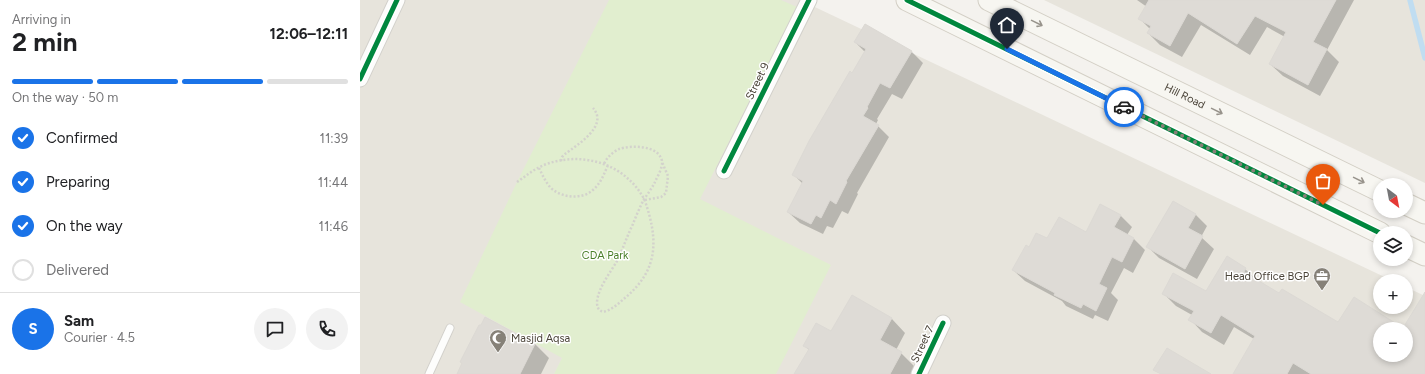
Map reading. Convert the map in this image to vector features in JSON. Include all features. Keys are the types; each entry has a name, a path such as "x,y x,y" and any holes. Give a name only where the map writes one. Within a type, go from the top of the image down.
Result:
{"street":[{"path":"360,79 397,0"},
{"name":"Street 9","path":"724,171 808,0"},
{"path":"907,0 1373,230"},
{"name":"Hill Road","path":"990,0 1373,188"},
{"path":"1413,207 1425,213"},
{"path":"1413,249 1425,255"},
{"name":"Street 7","path":"919,374 943,323"}],"lane":[{"path":"429,374 450,328"}],"path":[{"path":"561,161 565,154 592,133 596,124 597,115 593,108"},
{"path":"604,164 613,152 626,147 640,147 655,151 659,154 668,176 666,192 661,197 644,200"},
{"path":"518,182 539,168 561,161 583,159 608,165 617,170 633,183 644,200 654,229 652,237 654,249 651,262 639,284 613,306 603,312 597,307 597,301 602,287 617,260 644,200 654,184 662,161"},
{"path":"539,168 545,180 552,189 561,194 571,196 582,195 590,192 601,180 608,165"}],"shaded area":[{"path":"360,0 800,0 1378,274 1373,274 1373,314 1413,314 1413,290 1425,296 1425,374 360,374"},
{"path":"1044,0 1425,0 1425,183"}],"green space":[{"name":"CDA Park","path":"609,0 781,0 797,7 700,199 831,265 776,374 554,374 562,358 460,302 517,182"}],"building":[{"path":"1149,0 1336,0 1313,42 1327,49 1308,85 1269,64 1286,32 1255,16 1237,44 1188,13 1170,46 1147,33 1151,26 1138,19"},
{"path":"865,24 912,51 890,88 880,83 867,107 868,108 863,116 879,125 846,181 847,182 836,204 830,200 821,218 816,215 811,224 787,212 803,181 792,175 809,141 850,71 852,73 866,49 854,42"},
{"path":"1173,201 1196,214 1188,228 1203,236 1185,269 1146,247"},
{"path":"1100,204 1121,215 1114,227 1134,238 1122,262 1112,257 1099,284 1107,288 1096,311 1083,304 1081,308 1054,295 1055,293 1012,270 1026,245 1029,247 1036,233 1047,238 1059,217 1086,232"},
{"path":"1227,256 1246,268 1244,272 1279,293 1282,289 1338,322 1354,297 1373,309 1373,314 1381,314 1394,322 1373,322 1373,362 1413,362 1413,322 1407,322 1413,314 1425,292 1425,374 1311,374 1293,363 1287,374 1233,374 1255,336 1221,315 1211,333 1188,320 1194,311 1162,294 1173,273 1206,291"},
{"path":"852,295 892,318 880,340 902,352 890,374 794,374 809,349 803,346 816,323 831,331"},
{"name":"Masjid Aqsa","path":"485,317 535,344 520,374 457,374 462,363 460,362 479,325 481,325"},
{"path":"1167,348 1211,374 1161,374 1153,370"}],"waterway":[{"path":"1410,0 1425,58"}],"cycle path":[{"path":"360,79 397,0"},
{"path":"724,171 809,0"},
{"path":"907,0 1373,230"},
{"path":"919,374 943,323"}],"way so far":[{"path":"1124,107 1323,205"}],"place":[{"name":"Head Office BGP","path":"1322,291"},
{"name":"Masjid Aqsa","path":"498,353"}],"route":[{"path":"1007,49 1124,107"}]}
